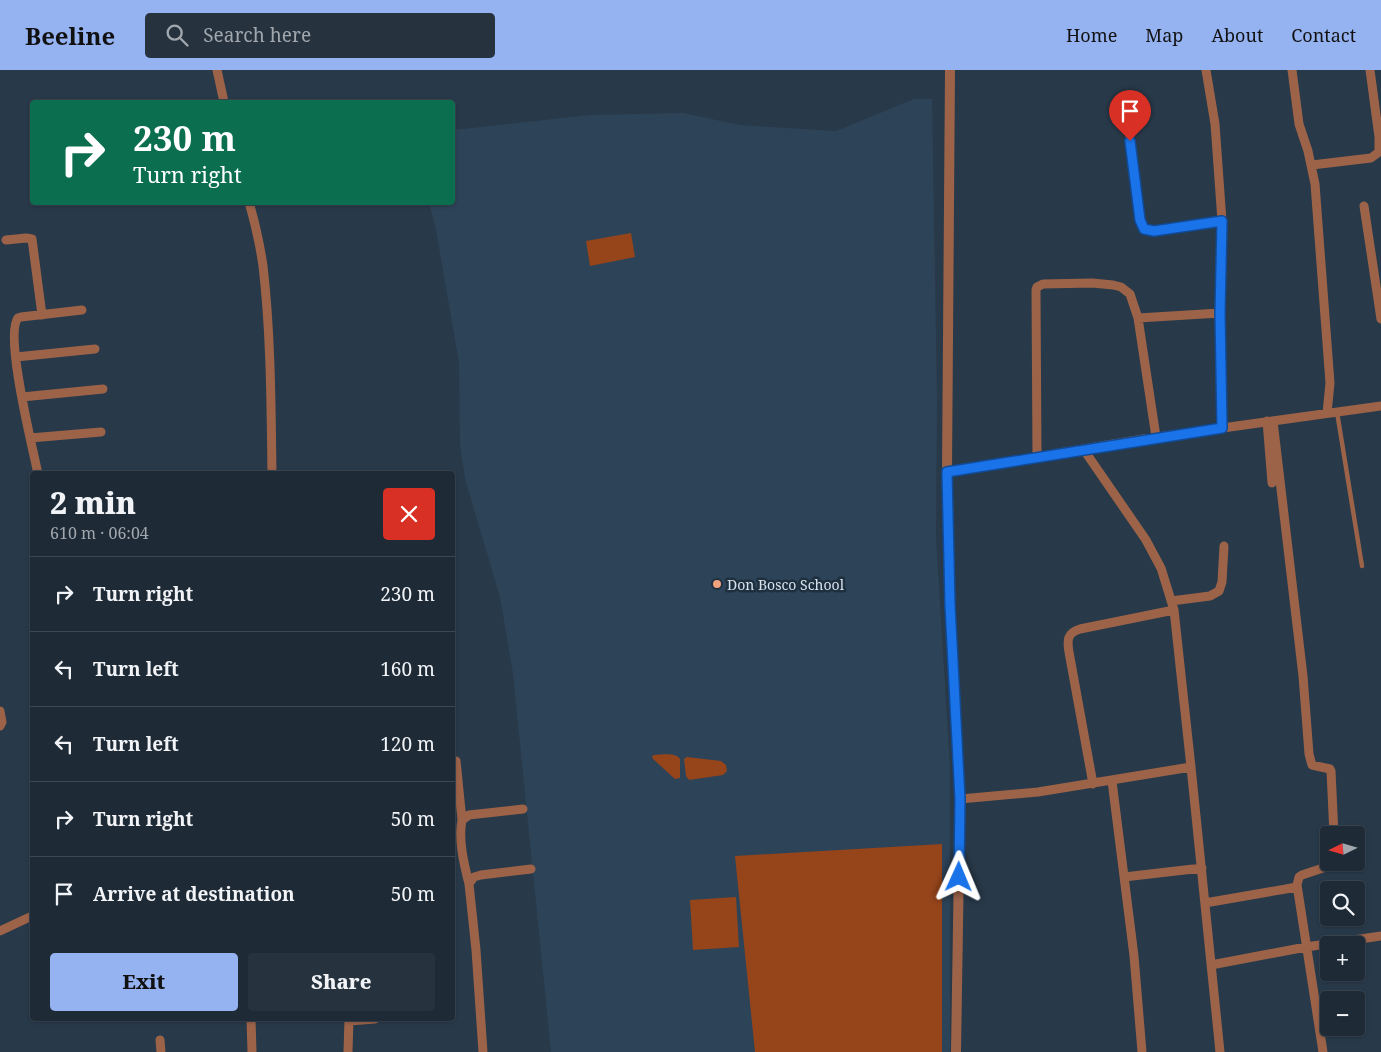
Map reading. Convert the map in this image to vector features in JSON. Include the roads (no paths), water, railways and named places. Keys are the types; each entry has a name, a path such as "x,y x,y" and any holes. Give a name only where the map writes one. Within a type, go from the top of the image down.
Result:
{"street":[{"path":"217,70 224,100"},
{"path":"950,70 947,472 950,605 960,799 956,1052"},
{"path":"1206,70 1215,124 1222,221 1220,313 1222,428"},
{"path":"1292,70 1299,124 1312,165 1330,383 1327,414"},
{"path":"1312,165 1371,158 1379,152 1379,137 1370,70"},
{"path":"1128,121 1140,220 1144,229 1154,231 1222,221"},
{"path":"250,205 263,265 270,365 272,471"},
{"path":"1364,206 1381,319"},
{"path":"6,240 32,239 42,314"},
{"path":"1037,457 1037,287 1043,284 1092,283 1121,287 1130,294 1138,318 1156,437"},
{"path":"37,471 16,357 15,321 22,317 82,310"},
{"path":"1138,318 1220,313"},
{"path":"16,357 95,349"},
{"path":"22,397 103,389"},
{"path":"947,472 1156,437 1381,406"},
{"path":"1270,421 1272,483"},
{"path":"1270,421 1303,676 1309,754 1312,765 1330,769 1331,771 1334,826"},
{"path":"30,438 101,432"},
{"path":"1084,450 1146,540 1161,568 1172,605 1192,767 1220,1052"},
{"path":"1093,784 1068,652 1068,636 1071,632 1080,629 1210,596 1219,591 1222,582 1224,546"},
{"path":"0,711 2,722 0,726"},
{"path":"456,761 462,820 463,859 469,884 483,1052"},
{"path":"960,799 1038,792 1192,767"},
{"path":"1112,781 1134,956 1142,1052"},
{"path":"462,820 469,815 523,809"},
{"path":"1124,877 1202,868"},
{"path":"469,884 474,877 481,875 531,869"},
{"path":"1320,869 1302,875 1297,881 1297,887 1323,1052"},
{"path":"1205,903 1297,887"},
{"path":"0,931 30,917"},
{"path":"1211,965 1306,947 1381,936"},
{"path":"251,1021 252,1052"},
{"path":"348,1052 349,1021"},
{"path":"160,1040 161,1052"}],"lane":[{"path":"1337,412 1362,566"}],"place":[{"name":"Don Bosco School","path":"717,584"}]}
